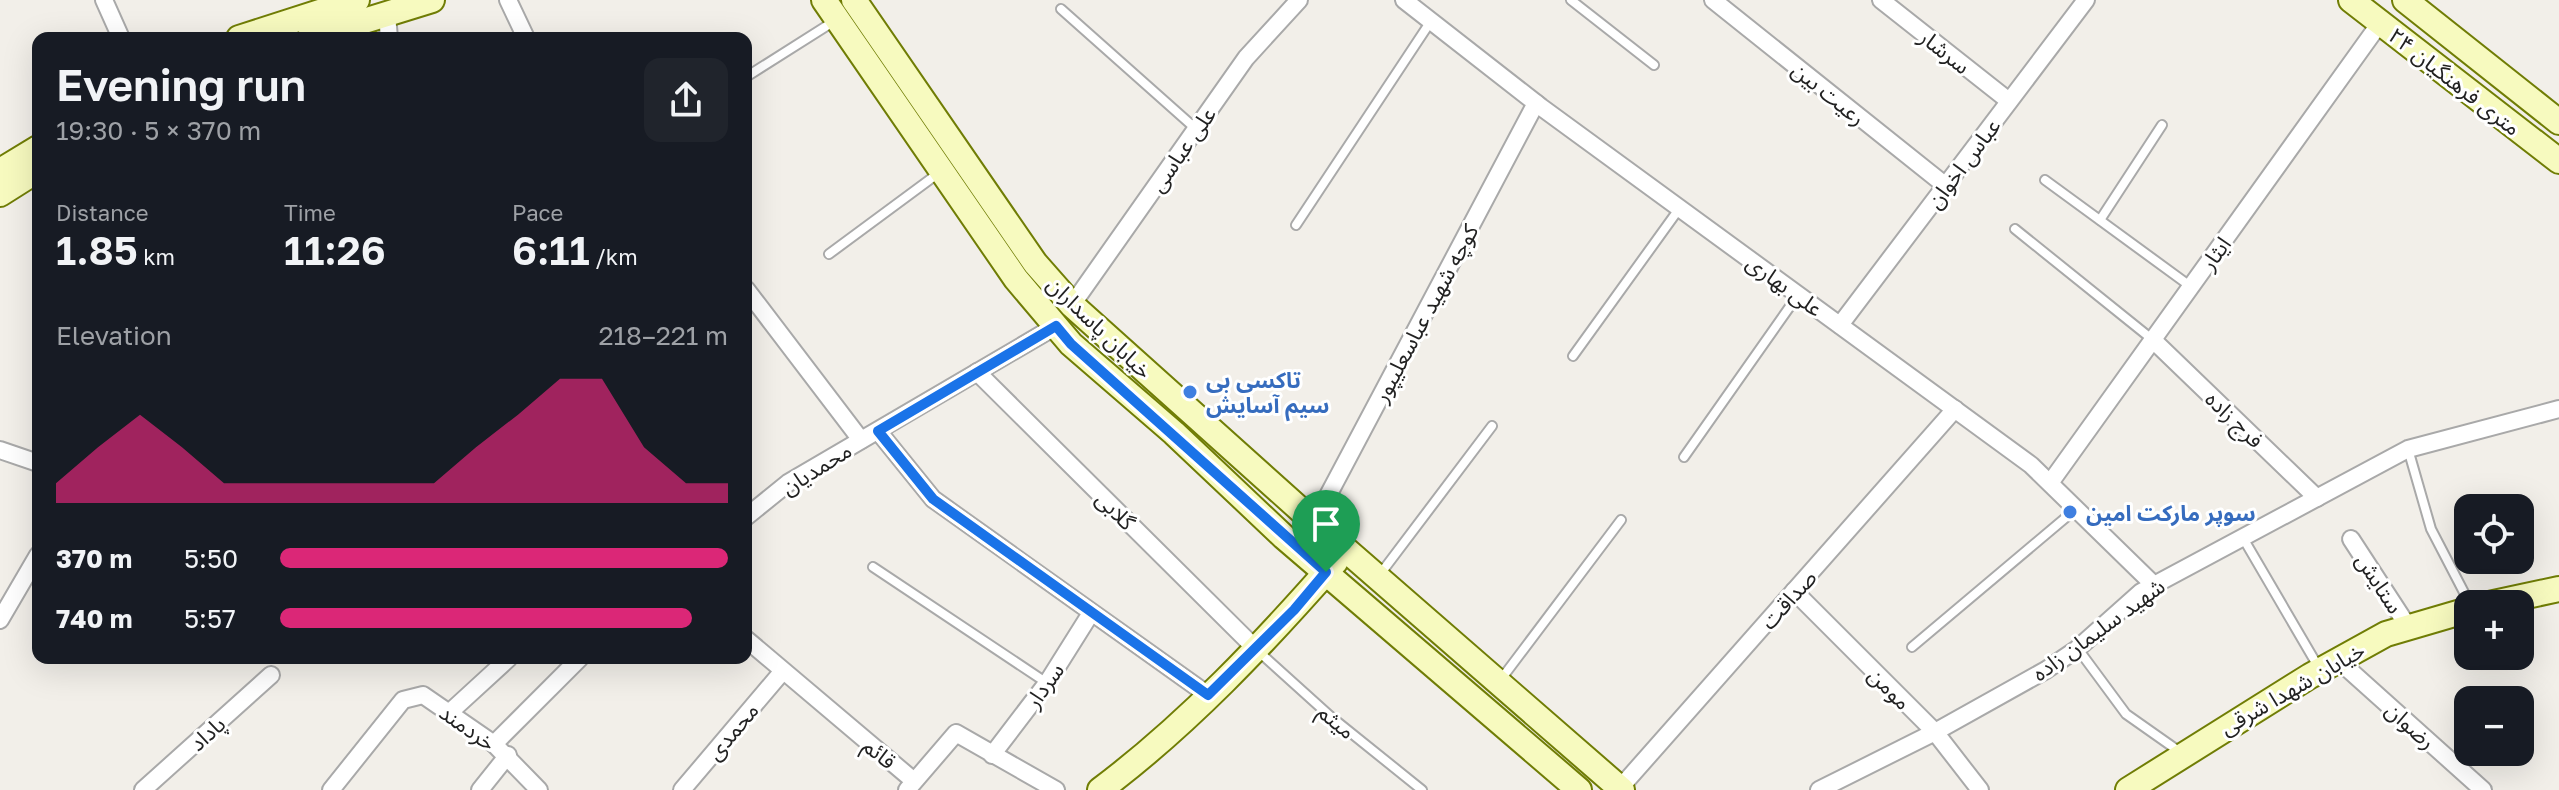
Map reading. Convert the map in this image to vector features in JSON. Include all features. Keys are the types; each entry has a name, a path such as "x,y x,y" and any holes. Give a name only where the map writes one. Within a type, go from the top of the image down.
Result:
{"main road":[{"path":"258,32 357,0"},
{"path":"348,32 388,26 432,0"},
{"name":"خیابان پاسداران","path":"854,0 1035,263 1072,305 1314,522 1621,789"},
{"name":"۲۴ متری فرهنگیان","path":"2351,0 2559,161"},
{"name":"۲۴ متری فرهنگیان","path":"2405,0 2559,122"},
{"name":"خیابان پاسداران","path":"830,10 1016,279 1071,344 1326,572 1579,790"},
{"path":"0,171 32,152"},
{"path":"0,194 32,174"},
{"path":"1100,790 1148,754 1255,648 1346,549"},
{"path":"2534,594 2559,589"},
{"name":"خیابان شهدا شرقی","path":"2141,787 2182,754 2329,665 2386,634 2454,614"}],"street":[{"path":"104,0 118,32"},
{"path":"508,0 523,32"},
{"name":"علی عباسی","path":"1072,305 1246,58 1299,0"},
{"name":"علی بهاری","path":"1404,0 1536,103 2031,465 2154,585"},
{"name":"رعیت بین","path":"1713,0 1946,186"},
{"name":"سرشار","path":"1881,0 2009,101"},
{"name":"عباس اخوان","path":"1840,325 2086,0"},
{"name":"ایثار","path":"2050,483 2380,23"},
{"name":"کوچه شهید عباسعلیپور","path":"1314,522 1536,103"},
{"path":"752,297 861,440"},
{"name":"محمدیان","path":"752,512 788,483 1056,326"},
{"name":"فرج زاده","path":"2153,340 2317,498"},
{"name":"گلابی","path":"977,372 1255,648"},
{"name":"صداقت","path":"1621,789 1955,409"},
{"name":"شهید سلیمان زاده","path":"1819,790 1935,732 2077,649 2141,592 2408,449 2559,409"},
{"path":"878,431 933,499 1208,695"},
{"path":"0,450 32,461"},
{"name":"ستایش","path":"2351,539 2409,628"},
{"path":"0,620 32,565"},
{"name":"مومن","path":"1794,591 1935,732 1980,790"},
{"name":"سردار","path":"992,755 1047,683 1091,613"},
{"name":"قائم","path":"752,644 910,786 956,733 1056,790"},
{"path":"449,713 502,664"},
{"path":"480,790 501,750 575,664"},
{"name":"رضوان","path":"2329,665 2483,790"},
{"name":"محمدی","path":"682,790 782,672"},
{"name":"پاداد","path":"143,790 271,675"},
{"name":"خردمند","path":"331,790 403,700 423,695 501,750 539,790"}],"lane":[{"path":"1571,0 1654,65"},
{"path":"1061,9 1196,129"},
{"path":"752,72 830,10"},
{"path":"1296,225 1431,21"},
{"path":"2100,220 2162,125"},
{"path":"829,254 941,172"},
{"path":"2045,180 2191,286"},
{"path":"1573,356 1679,208"},
{"path":"2015,229 2153,340"},
{"path":"1684,457 1798,295"},
{"path":"1378,577 1492,426"},
{"path":"2408,449 2431,529 2463,590"},
{"path":"1912,647 2077,509"},
{"path":"1498,682 1621,520"},
{"path":"2243,538 2329,665"},
{"path":"873,567 1047,683"},
{"name":"میثم","path":"1255,648 1330,716 1422,790"},
{"path":"2077,649 2126,714 2182,754"}],"place":[{"name":"تاکسی بی سیم آسایش","path":"1190,392"},
{"name":"سوپر مارکت امین","path":"2070,512"}],"route":[{"path":"1056,326 1071,344 1326,572 1294,610 1208,695 933,499 878,431 1056,326"}]}
